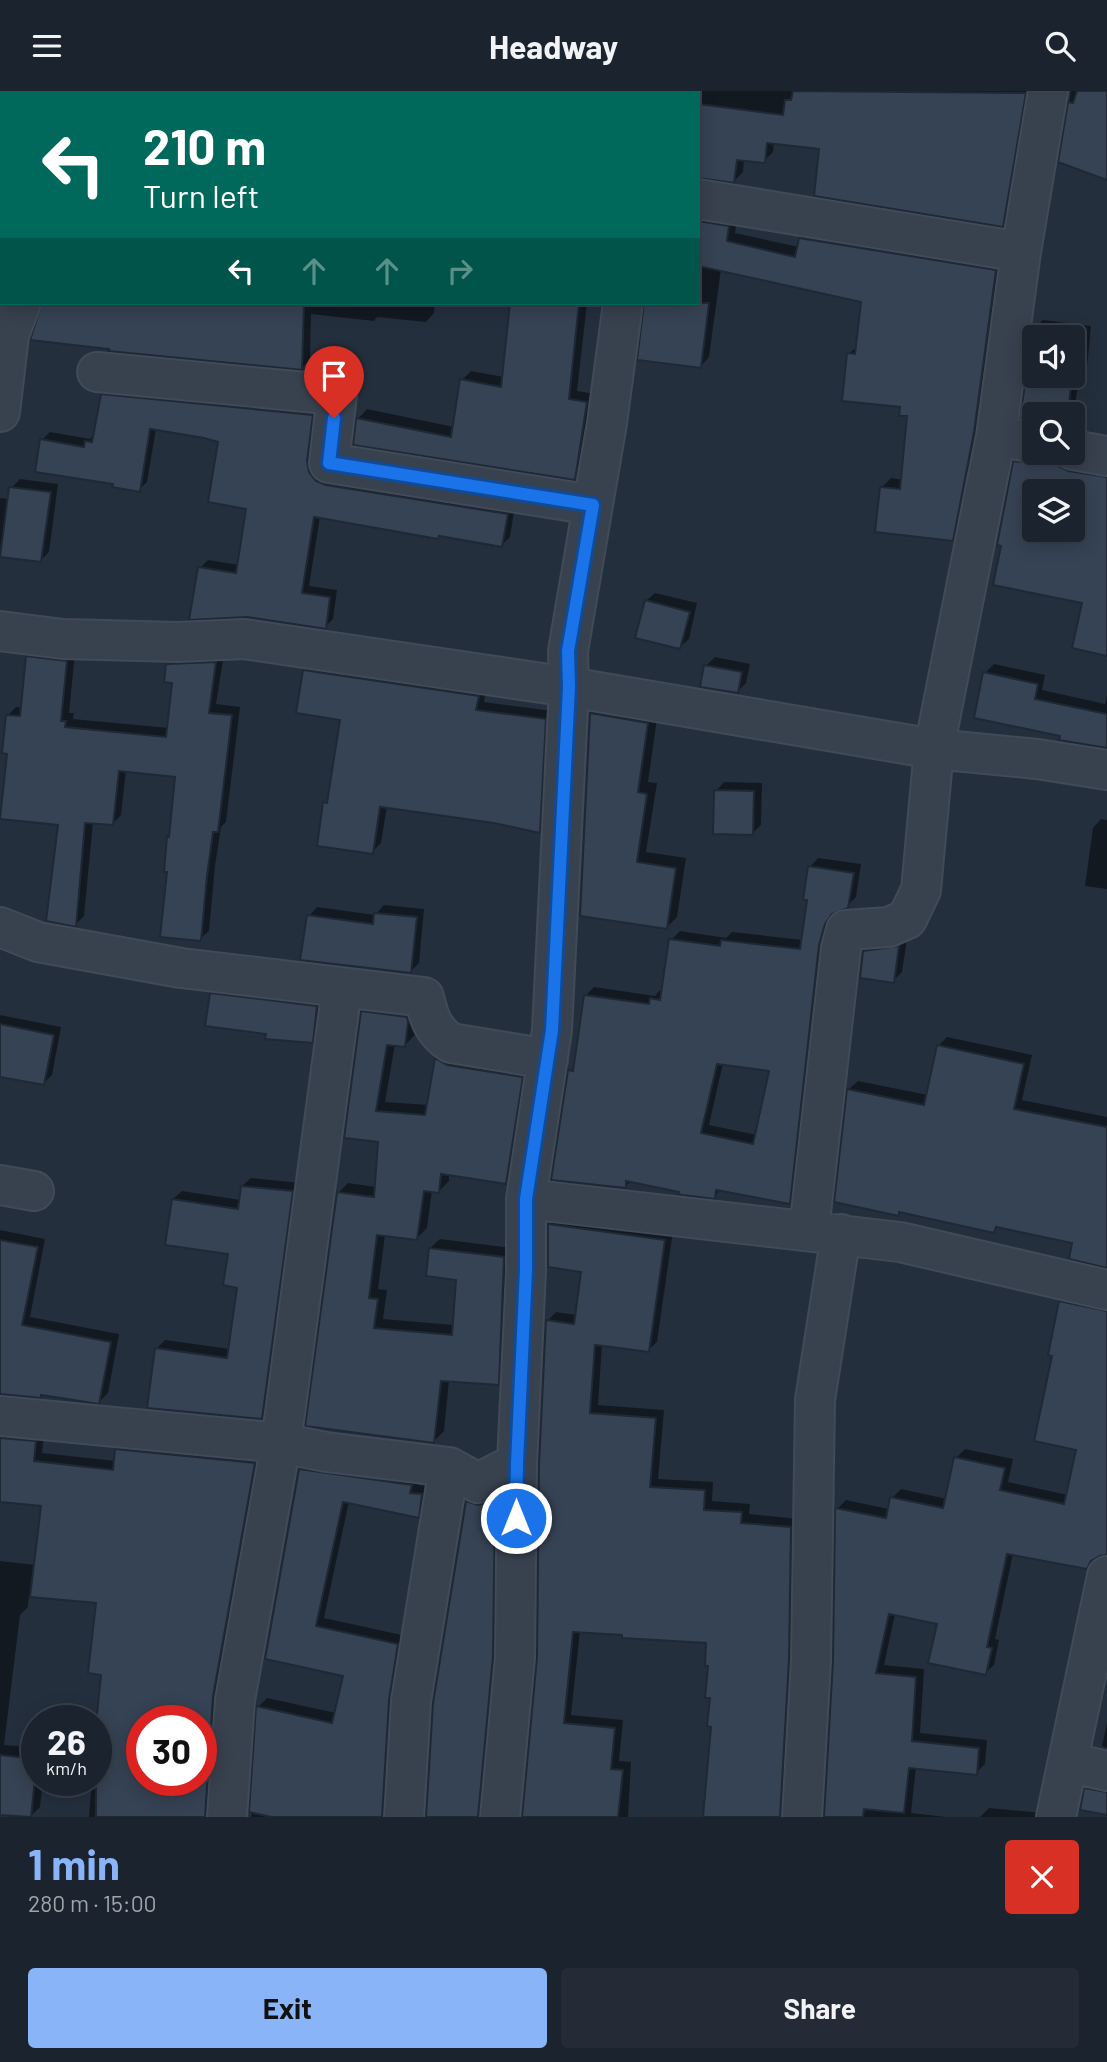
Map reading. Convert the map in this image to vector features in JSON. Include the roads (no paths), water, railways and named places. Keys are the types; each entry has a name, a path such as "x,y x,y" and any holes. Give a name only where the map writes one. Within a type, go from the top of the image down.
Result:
{"street":[{"path":"802,1817 811,1660 815,1400 843,939 846,930 889,927 907,919 921,890 934,749 996,436 1021,251 1048,91"},
{"path":"700,199 1021,251"},
{"path":"0,412 9,335 20,305"},
{"path":"500,1817 515,1657 517,1463 526,1270 526,1199 552,1030 569,687 568,651 607,423 623,305"},
{"path":"97,372 337,395 329,463 593,505"},
{"path":"996,436 1022,441"},
{"path":"1085,452 1107,456"},
{"path":"0,631 62,639 178,642 244,639 569,687 934,749 1037,759 1107,770"},
{"path":"0,927 38,942 181,968 424,997 429,1021 440,1036 451,1043 548,1059"},
{"path":"227,1817 234,1700 281,1443 342,988"},
{"path":"526,1199 825,1232 900,1243 1107,1290"},
{"path":"0,1416 281,1443 326,1452 449,1467 478,1483 517,1463"},
{"path":"404,1817 411,1701 449,1467"},
{"path":"1056,1817 1107,1576"},
{"path":"1068,1762 1107,1772"}]}
